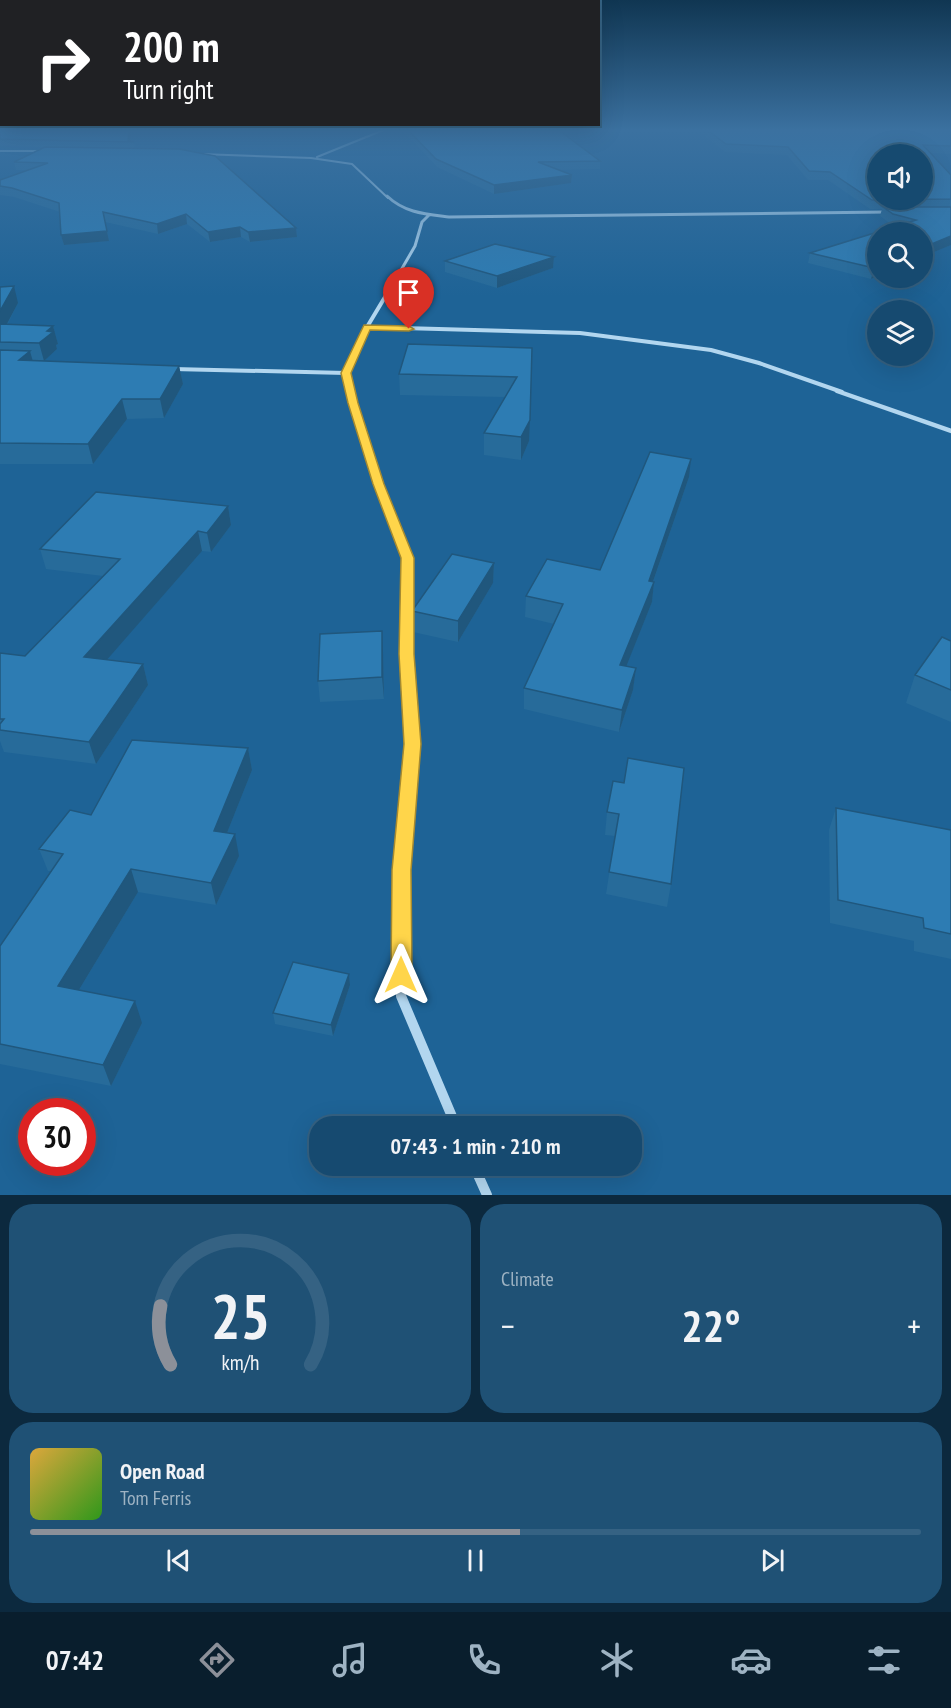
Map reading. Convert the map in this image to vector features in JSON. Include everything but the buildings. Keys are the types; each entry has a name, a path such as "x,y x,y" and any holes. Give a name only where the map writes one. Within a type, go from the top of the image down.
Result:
{"street":[{"path":"373,185 391,203 406,210 429,215 482,218 888,212"},
{"path":"429,215 423,222 415,246 367,327 346,373 353,403 379,484 408,558 407,654 412,744 401,870 401,996 452,1116"},
{"path":"367,327 580,333 711,350 778,369 951,431"},
{"path":"167,369 346,373"},
{"path":"478,1176 487,1195"}],"route":[{"path":"401,975 401,870 412,744 407,654 408,558 379,484 353,403 346,373 367,327 409,329"}]}
